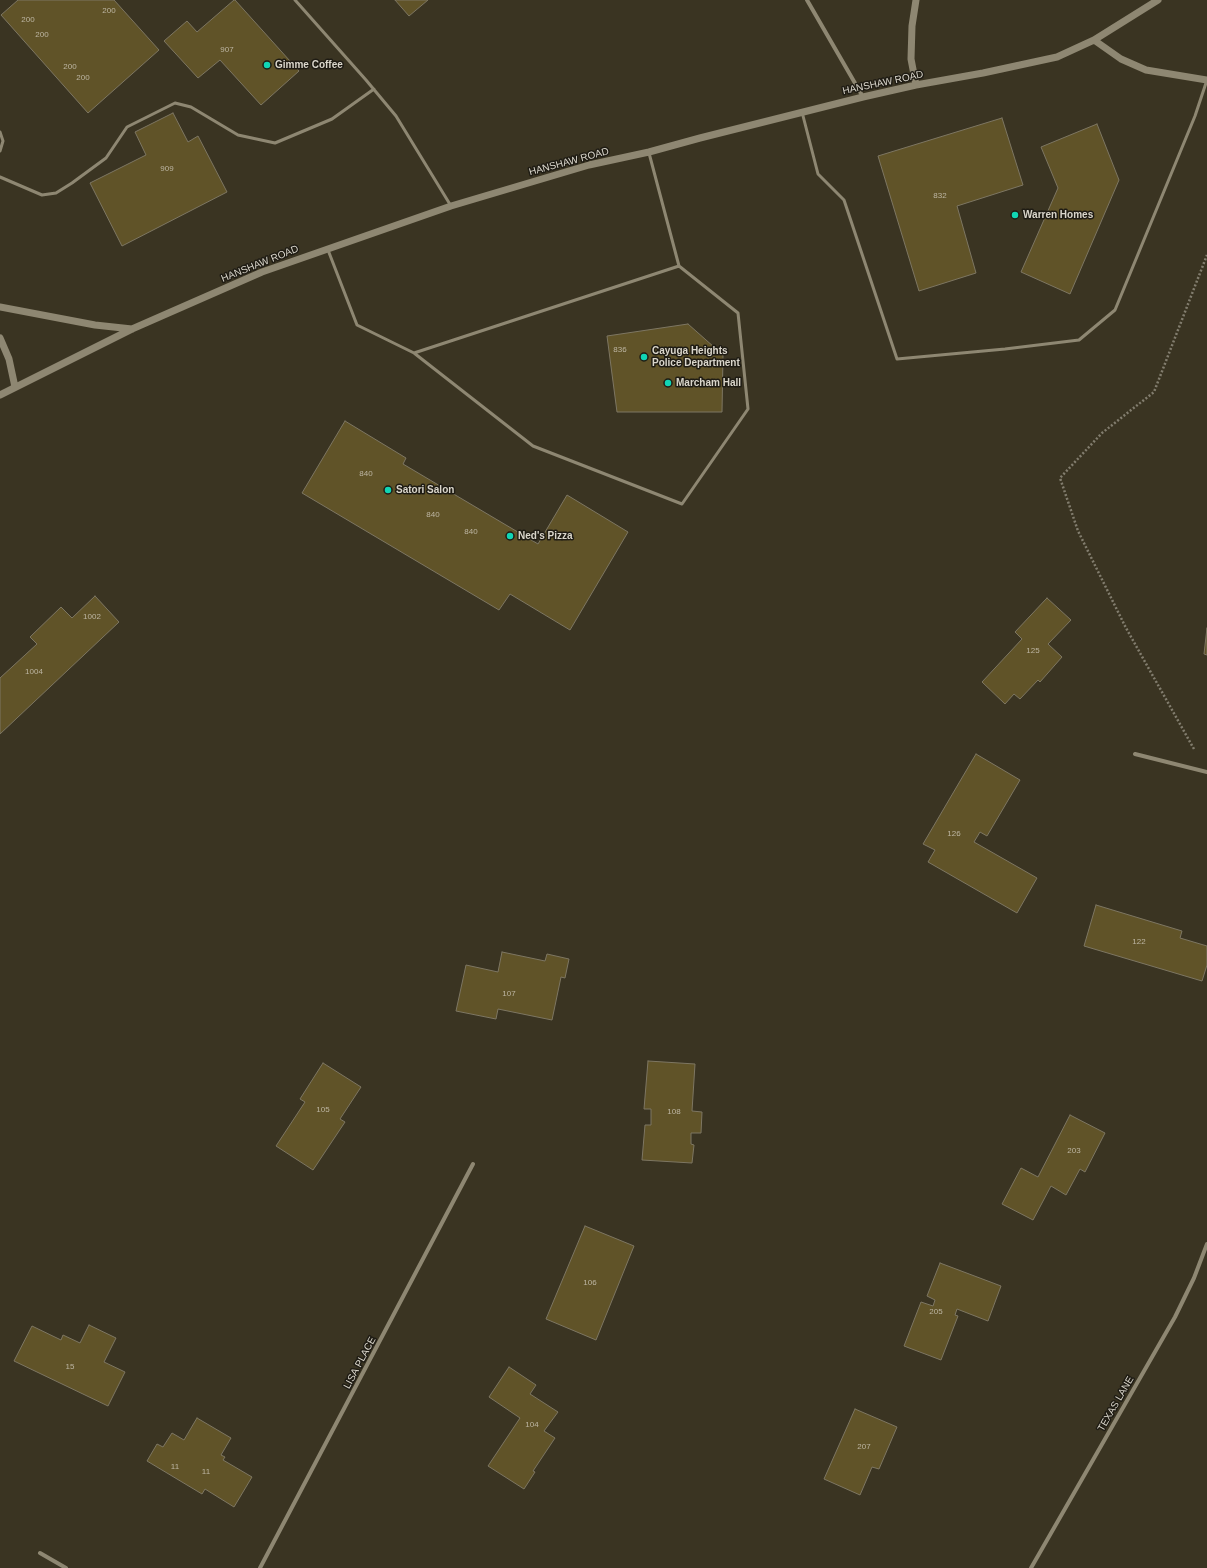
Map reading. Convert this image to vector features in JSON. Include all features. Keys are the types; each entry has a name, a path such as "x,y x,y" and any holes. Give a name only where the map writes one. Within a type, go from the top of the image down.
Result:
{"street":[{"path":"807,0 863,96"},
{"path":"916,0 912,26 911,59 916,85"},
{"name":"HANSHAW ROAD","path":"0,395 132,329 262,272 451,206 589,165 649,152 863,96 983,73 1056,57 1094,40 1158,0"},
{"path":"1094,40 1121,59 1146,70 1207,80"},
{"path":"0,307 95,325 132,329"},
{"path":"0,338 9,359 15,387"},
{"path":"1135,754 1207,772"},
{"name":"LISA PLACE","path":"260,1568 473,1164"},
{"name":"TEXAS LANE","path":"1031,1568 1175,1317 1194,1278 1207,1244"},
{"path":"40,1553 66,1568"}],"lane":[{"path":"295,0 396,116 451,206"},
{"path":"802,112 818,174 844,200 897,359 1005,349 1079,340 1115,310 1195,116 1207,80"},
{"path":"0,177 42,195 56,193 106,158 127,126 175,103 191,107 238,136 275,143 332,119 374,89"},
{"path":"0,132 3,141 0,152"},
{"path":"327,249 357,325 414,352 533,446 682,504 748,409 738,313 679,266 649,152"},
{"path":"414,352 679,266"}],"path":[{"path":"1207,255 1154,392 1102,433 1060,478 1078,531 1123,621 1207,772"}],"building":[{"path":"18,0 114,0 159,50 88,113 1,15"},
{"path":"234,0 299,71 261,105 220,60 198,78 164,41 187,21 197,32"},
{"path":"395,0 428,0 409,16"},
{"path":"173,113 188,142 198,136 227,192 122,246 90,183 146,155 135,132"},
{"path":"1002,118 1023,185 957,206 976,273 919,291 878,156"},
{"path":"1097,124 1119,180 1070,294 1021,272 1058,188 1041,147"},
{"name":"Marcham Hall","path":"688,324 723,355 722,412 617,412 607,336"},
{"path":"345,421 406,458 403,464 538,544 567,495 628,532 570,630 510,594 499,610 302,493"},
{"path":"95,596 119,622 0,734 0,678 37,644 30,637 61,607 72,618"},
{"path":"1047,598 1071,620 1048,644 1062,657 1040,682 1038,680 1020,699 1014,694 1005,704 982,682 1022,639 1015,632"},
{"path":"1207,628 1207,655 1204,654"},
{"path":"976,754 1020,780 987,836 980,832 974,842 1037,878 1017,913 928,862 935,850 923,844"},
{"path":"1096,905 1182,931 1180,938 1207,946 1207,965 1202,981 1084,946"},
{"path":"502,952 545,961 547,954 569,959 565,978 561,977 552,1020 498,1009 496,1019 456,1011 466,965 498,972"},
{"path":"648,1061 695,1064 692,1111 702,1112 701,1133 691,1133 691,1144 694,1145 692,1163 642,1160 645,1125 651,1125 651,1109 644,1109"},
{"path":"323,1063 361,1087 340,1119 345,1122 313,1170 276,1146 305,1102 300,1099"},
{"path":"1070,1115 1105,1133 1085,1172 1080,1169 1066,1195 1051,1186 1033,1220 1002,1204 1021,1168 1038,1177"},
{"path":"585,1226 634,1246 596,1340 546,1319"},
{"path":"940,1263 1001,1286 988,1321 957,1309 955,1315 958,1316 941,1360 904,1346 921,1302 933,1306 935,1300 927,1296"},
{"path":"89,1325 116,1338 104,1362 125,1372 108,1406 14,1361 32,1326 61,1340 63,1335 80,1343"},
{"path":"509,1367 536,1385 530,1394 558,1412 544,1431 555,1438 533,1471 535,1472 524,1489 488,1466 520,1418 489,1397"},
{"path":"855,1409 897,1427 879,1469 872,1467 860,1495 824,1479"},
{"path":"197,1418 231,1438 221,1455 225,1457 223,1460 252,1477 234,1507 205,1489 202,1494 147,1461 157,1444 163,1447 172,1433 184,1440"}],"place":[{"name":"Gimme Coffee","path":"267,65"},
{"name":"Warren Homes","path":"1015,215"},
{"name":"Cayuga Heights Police Department","path":"644,357"},
{"name":"Marcham Hall","path":"668,383"},
{"name":"Satori Salon","path":"388,490"},
{"name":"Ned's Pizza","path":"510,536"}]}
